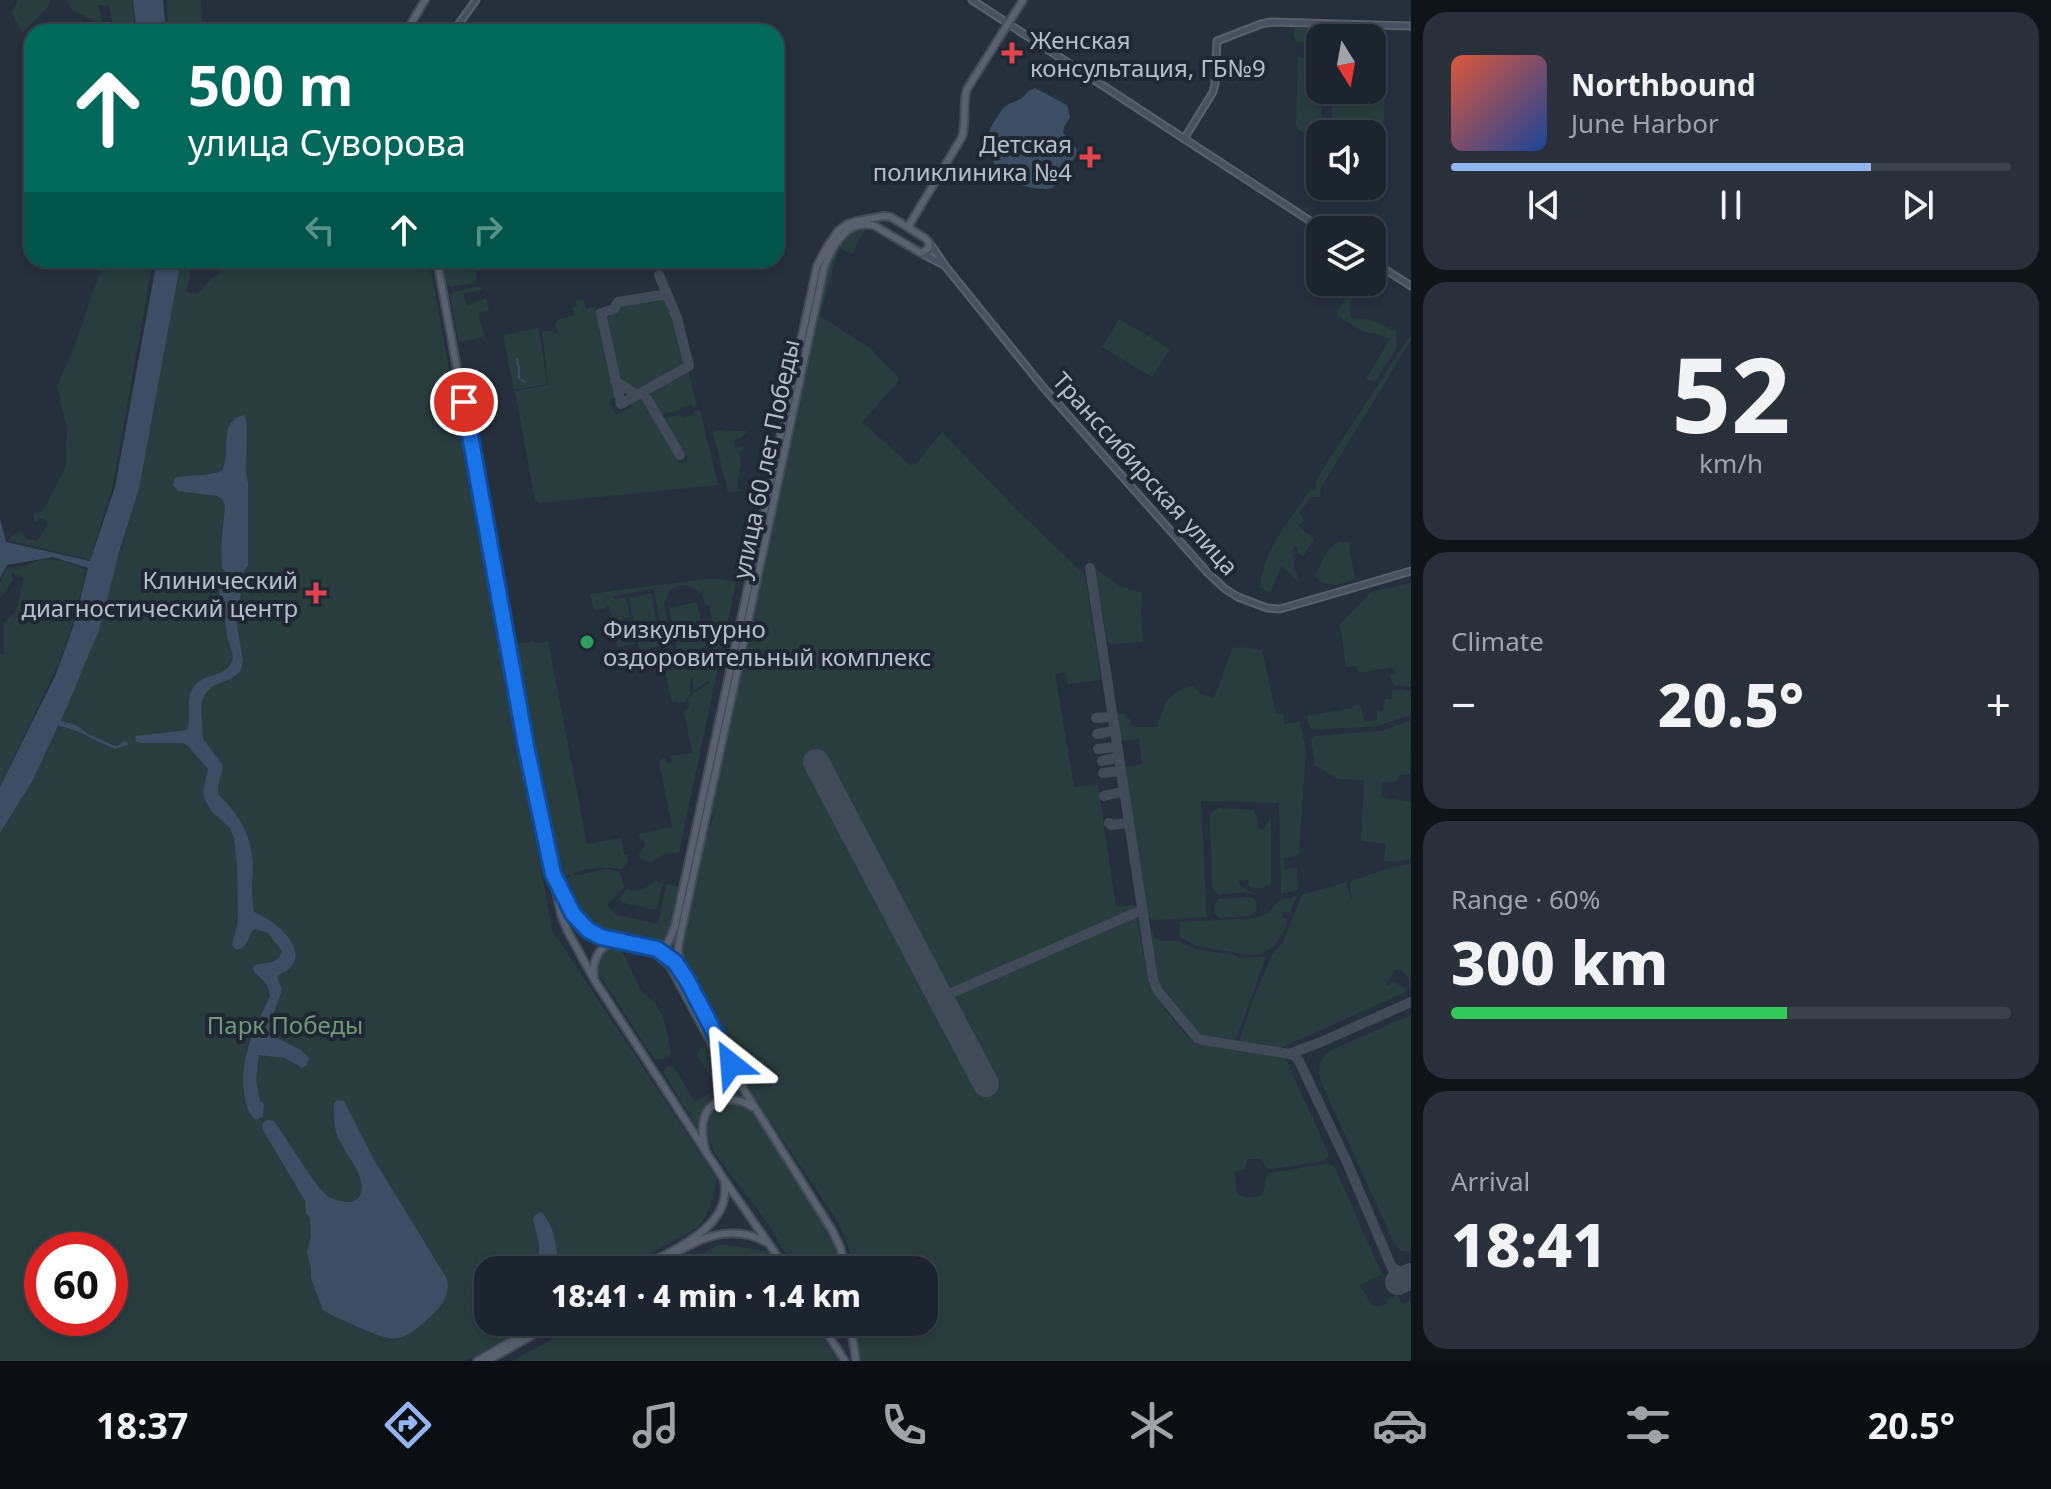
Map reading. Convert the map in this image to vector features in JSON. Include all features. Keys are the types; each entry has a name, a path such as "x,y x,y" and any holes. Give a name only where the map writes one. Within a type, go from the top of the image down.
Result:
{"main road":[{"path":"411,24 425,0"},
{"path":"459,24 476,0"},
{"path":"972,0 1306,218"},
{"path":"908,227 962,137 965,94 1023,0"},
{"path":"1184,139 1213,92 1217,41 1271,22 1411,26"},
{"path":"884,216 891,217 908,227 929,242 946,267 881,230 879,222 884,216"},
{"name":"улица 60 лет Победы","path":"807,330 817,266 833,237 851,222 884,216"},
{"name":"улица 60 лет Победы","path":"682,972 678,951 686,895 807,330 824,268 839,239 859,224 881,230"},
{"path":"921,253 928,249 929,242"},
{"name":"Транссибирская улица","path":"946,267 1076,426 1207,572 1231,593 1259,606 1280,609 1411,571"},
{"path":"438,268 526,746 564,922 595,981 723,1178 778,1256"},
{"path":"1386,270 1411,286"},
{"path":"553,874 564,899 582,925 595,935 657,949 670,957 682,972 744,1090 832,1230 842,1256"},
{"name":"улица 60 лет Победы","path":"657,949 671,938 686,895"},
{"path":"595,981 597,956 606,945 620,941"},
{"path":"647,948 670,966 725,1069 744,1090"},
{"path":"707,1153 702,1132 703,1120 711,1106 732,1099 750,1105 760,1115"},
{"path":"660,1256 712,1223 724,1201 723,1178"},
{"path":"672,1256 717,1234 731,1233 770,1244"},
{"path":"477,1361 521,1336"},
{"path":"487,1361 531,1336"},
{"path":"829,1336 845,1361"},
{"path":"852,1336 856,1361"}],"green space":[{"path":"18,0 50,0 49,6 31,24 24,24 22,33 12,13"},
{"path":"66,0 132,0 135,24 112,24 109,6 99,5 102,24 72,10"},
{"path":"167,0 201,0 202,24 168,24"},
{"path":"1295,28 1306,28 1306,42 1296,42 1293,35"},
{"path":"1298,56 1304,57 1306,104 1322,104 1321,120 1306,120 1306,134 1296,125"},
{"path":"1332,104 1384,104 1384,120 1331,120"},
{"path":"867,226 852,254 839,248 820,316 871,349 899,378 862,422 910,465 916,464 942,432 1085,575 1101,680 1068,684 1066,672 1055,674 1074,787 1098,785 1116,907 1135,905 1148,983 1184,1033 1195,1043 1286,1059 1329,1155 1324,1161 1272,1169 1267,1168 1261,1159 1248,1159 1244,1170 1234,1171 1237,1194 1248,1198 1261,1196 1269,1173 1327,1164 1334,1166 1382,1274 1359,1285 1372,1304 1378,1307 1397,1295 1402,1304 1411,1300 1411,1361 861,1361 856,1336 938,1336 938,1256 851,1256 841,1227 745,1083 682,960 682,942 705,835 711,826 712,804 827,269 843,239 854,229"},
{"path":"101,268 152,268 113,485 90,560 7,540 21,530 26,539 37,541 48,524 43,518 34,522 34,513 43,511 65,469 67,429 57,386 75,345"},
{"name":"Парк Победы","path":"180,268 191,268 187,292 198,294 224,268 430,268 552,930 717,1179 708,1211 701,1223 646,1256 474,1256 474,1336 509,1336 466,1361 0,1361 0,833 32,782 58,726 79,732 114,749 118,746 76,725 61,722 104,605 139,489"},
{"path":"444,268 476,268 477,280 474,283 451,287 447,284"},
{"path":"479,286 483,289 463,294 468,306 486,298 489,310 478,313 489,347 482,337 458,340 450,296 454,292"},
{"path":"664,295 682,339 684,363 664,378 635,390 616,375 606,320 622,303"},
{"path":"1346,296 1354,296 1350,304 1351,318 1377,322 1396,332 1397,347 1375,382 1366,379 1390,339 1364,332 1338,316 1337,312"},
{"path":"583,299 586,309 595,307 599,312 615,394 609,401 616,415 630,408 635,397 644,396 678,455 678,461 683,464 687,456 663,422 665,418 693,415 694,411 700,410 718,485 539,503 535,500 515,391 548,385 542,332 559,334 555,324 557,320 574,315 572,308 577,306 576,301"},
{"path":"1119,319 1170,349 1152,377 1102,347"},
{"path":"539,328 547,384 514,390 503,335"},
{"path":"1411,334 1411,340 1320,489 1321,497 1311,497 1299,513 1305,520 1298,526 1314,539 1303,557 1297,551 1298,547 1295,546 1292,551 1296,553 1293,556 1294,567 1300,583 1281,566 1270,593 1260,587 1272,548 1309,491 1316,490 1316,481 1323,469"},
{"path":"688,369 697,407 681,407 664,414 657,412 649,389"},
{"path":"746,431 733,441 736,448 744,447 739,453 738,483 741,491 729,492 727,489 713,432"},
{"path":"1340,541 1351,543 1355,578 1340,584 1324,583 1315,577 1328,552"},
{"path":"42,559 64,561 86,570 59,663 0,786 0,654 4,654 3,624 16,611 24,578 11,572 13,580 0,598 0,583 6,568 21,567"},
{"path":"1095,569 1122,587 1143,593 1143,642 1110,644 1107,641"},
{"path":"713,578 736,582 679,852 665,854 650,863 640,858 639,853 645,847 639,834 672,827 659,762 665,758 668,764 672,762 671,756 692,753 684,711 689,708 688,699 710,683 708,681 693,691 691,679 691,693 684,702 672,702 663,663 642,667 640,655 669,650 672,659 687,670 716,666 711,638 715,636 709,605 705,605 702,594 690,587 682,585 669,591 664,605 672,645 665,647 654,590 661,587 614,596 615,599 626,597 630,617 620,620 624,634 632,633 633,637 624,636 625,643 633,639 634,644 618,647 609,605 594,610 590,594"},
{"path":"1411,583 1411,687 1394,685 1390,675 1396,674 1394,667 1358,673 1357,666 1346,667 1340,624 1371,592"},
{"path":"651,593 661,646 640,651 629,598"},
{"path":"697,602 706,647 678,652 669,608"},
{"path":"534,641 535,644 548,641 587,844 621,838 624,855 627,855 628,861 622,869 604,868 592,869 574,873 574,876 607,869 620,872 624,887 607,905 617,915 658,924 667,884 680,887 673,928 664,943 645,942 594,929 580,918 566,895 549,829 563,880 570,875 564,877 546,801 541,792 513,645"},
{"path":"1233,648 1262,650 1276,714 1283,714 1285,724 1300,721 1306,751 1299,853 1284,858 1285,869 1297,868 1298,890 1281,894 1279,803 1201,801 1207,917 1153,920 1148,917 1125,767 1142,764 1139,739 1121,741 1117,714 1124,713 1132,727 1157,727 1165,705 1177,692 1193,686 1201,694 1214,698"},
{"path":"1392,691 1411,691 1411,715 1378,726 1310,728 1307,716 1361,705 1364,722 1373,721 1377,718 1377,712 1383,711 1385,699 1392,699"},
{"path":"1411,720 1410,774 1399,775 1394,782 1382,782 1381,797 1411,802 1411,859 1384,861 1386,844 1361,841 1364,780 1339,779 1315,766 1311,739 1314,736 1380,731"},
{"path":"1220,808 1253,810 1259,822 1257,828 1263,830 1271,818 1271,883 1257,888 1249,886 1248,880 1239,880 1240,886 1255,894 1218,895 1212,886 1210,819 1212,812"},
{"path":"1411,864 1411,990 1409,979 1396,969 1386,985 1392,981 1406,989 1405,992 1281,1048 1239,1041 1255,994 1272,955 1283,942 1302,895 1346,882 1352,901 1352,881"},
{"path":"655,881 663,884 656,910 623,903 619,899 627,889 642,890"},
{"path":"1297,896 1290,912 1283,912 1282,918 1288,919 1275,945 1262,954 1249,955 1196,946 1179,936 1180,922 1256,918 1268,913 1279,901"},
{"path":"1247,897 1257,903 1256,912 1249,916 1220,918 1214,913 1219,899"},
{"path":"1150,926 1155,938 1162,941 1177,941 1198,950 1232,954 1239,958 1266,957 1236,1040 1196,1031 1161,985"},
{"path":"610,946 621,949 641,991 654,1002 663,1016 670,1055 661,1059 653,1057 597,971 600,957"},
{"path":"1411,1015 1411,1251 1408,1252 1400,1250 1393,1241 1322,1084 1319,1069 1323,1057 1331,1050"},
{"path":"708,1045 745,1098 726,1097 708,1103 697,1127 663,1072 668,1066 674,1067 695,1102 717,1089 698,1056 699,1049"},
{"path":"732,1102 753,1112 829,1232 839,1256 788,1256 767,1222 716,1155 707,1129 710,1115 722,1105"},
{"path":"720,1244 768,1251 771,1256 698,1256"},
{"path":"557,1336 822,1336 838,1361 513,1361"}],"water":[{"path":"133,0 163,0 165,24 136,24"},
{"path":"1035,88 1067,105 1070,118 1063,132 1077,150 1058,182 1047,189 1027,187 1006,178 996,167 988,144 990,129 1003,109"},
{"path":"156,268 180,268 139,489 99,630 61,721 76,725 113,745 118,746 124,741 128,745 114,749 80,732 58,726 32,782 0,833 0,787 56,674 73,627 88,568 53,557 7,565 0,578 0,518 6,542 90,561 115,487"},
{"path":"244,415 247,422 248,566 243,572 226,572 222,569 225,506 222,499 178,491 173,485 175,478 222,471 228,430 236,418"},
{"path":"231,577 243,583 236,619 243,661 240,672 213,686 205,694 201,705 203,739 223,765 219,795 239,819 251,847 254,912 285,933 295,949 292,965 277,977 282,990 270,1024 271,1035 301,1050 309,1058 302,1068 285,1058 259,1055 256,1080 260,1101 264,1103 263,1116 256,1120 246,1105 244,1071 249,1046 270,996 267,985 254,972 253,966 274,961 282,951 268,933 255,929 243,947 237,950 232,945 238,922 234,838 230,828 212,812 205,800 203,791 208,769 183,743 142,743 135,738 187,730 189,698 193,688 202,680 225,670 232,661 225,619 219,604 222,583"},
{"path":"337,1100 344,1101 373,1158 447,1279 447,1293 441,1305 403,1337 377,1335 323,1310 311,1278 307,1253 311,1235 310,1218 306,1213 305,1201 263,1130 262,1124 274,1121 323,1192 338,1200 354,1201 358,1199 362,1186 358,1172 337,1135 334,1104"},
{"path":"541,1212 550,1225 557,1254 554,1256 539,1256 534,1216"}],"waterway":[{"path":"517,359 518,365"},
{"path":"519,367 519,378 525,382"}],"taxiway":[{"path":"659,275 677,318 689,366 621,404 601,313 614,309 618,302 667,294"},
{"path":"615,381 637,395"},
{"path":"643,392 680,455"},
{"path":"1090,568 1153,979 1158,991 1197,1038 1295,1056 1346,1160 1398,1282"},
{"path":"1096,718 1113,718"},
{"path":"1097,734 1112,731 1116,734"},
{"path":"1098,749 1118,749"},
{"path":"1102,761 1116,758 1119,761"},
{"path":"1103,773 1118,771 1121,774"},
{"path":"1104,796 1124,794"},
{"path":"1109,823 1129,825"},
{"path":"940,998 1142,910"},
{"path":"1289,1054 1411,1002"},
{"path":"1392,1267 1403,1274 1411,1274"}],"runway":[{"path":"816,762 986,1084"},
{"path":"1398,1282 1411,1276"}],"place":[{"name":"Женская консультация, ГБ№9","path":"1012,53"},
{"name":"Детская поликлиника №4","path":"1090,157"},
{"name":"Клинический диагностический центр","path":"316,593"},
{"name":"Физкультурно оздоровительный комплекс","path":"587,642"}],"route":[{"path":"464,402 526,746 553,874 573,914 588,930 601,937 657,949 675,962 731,1064"}]}
